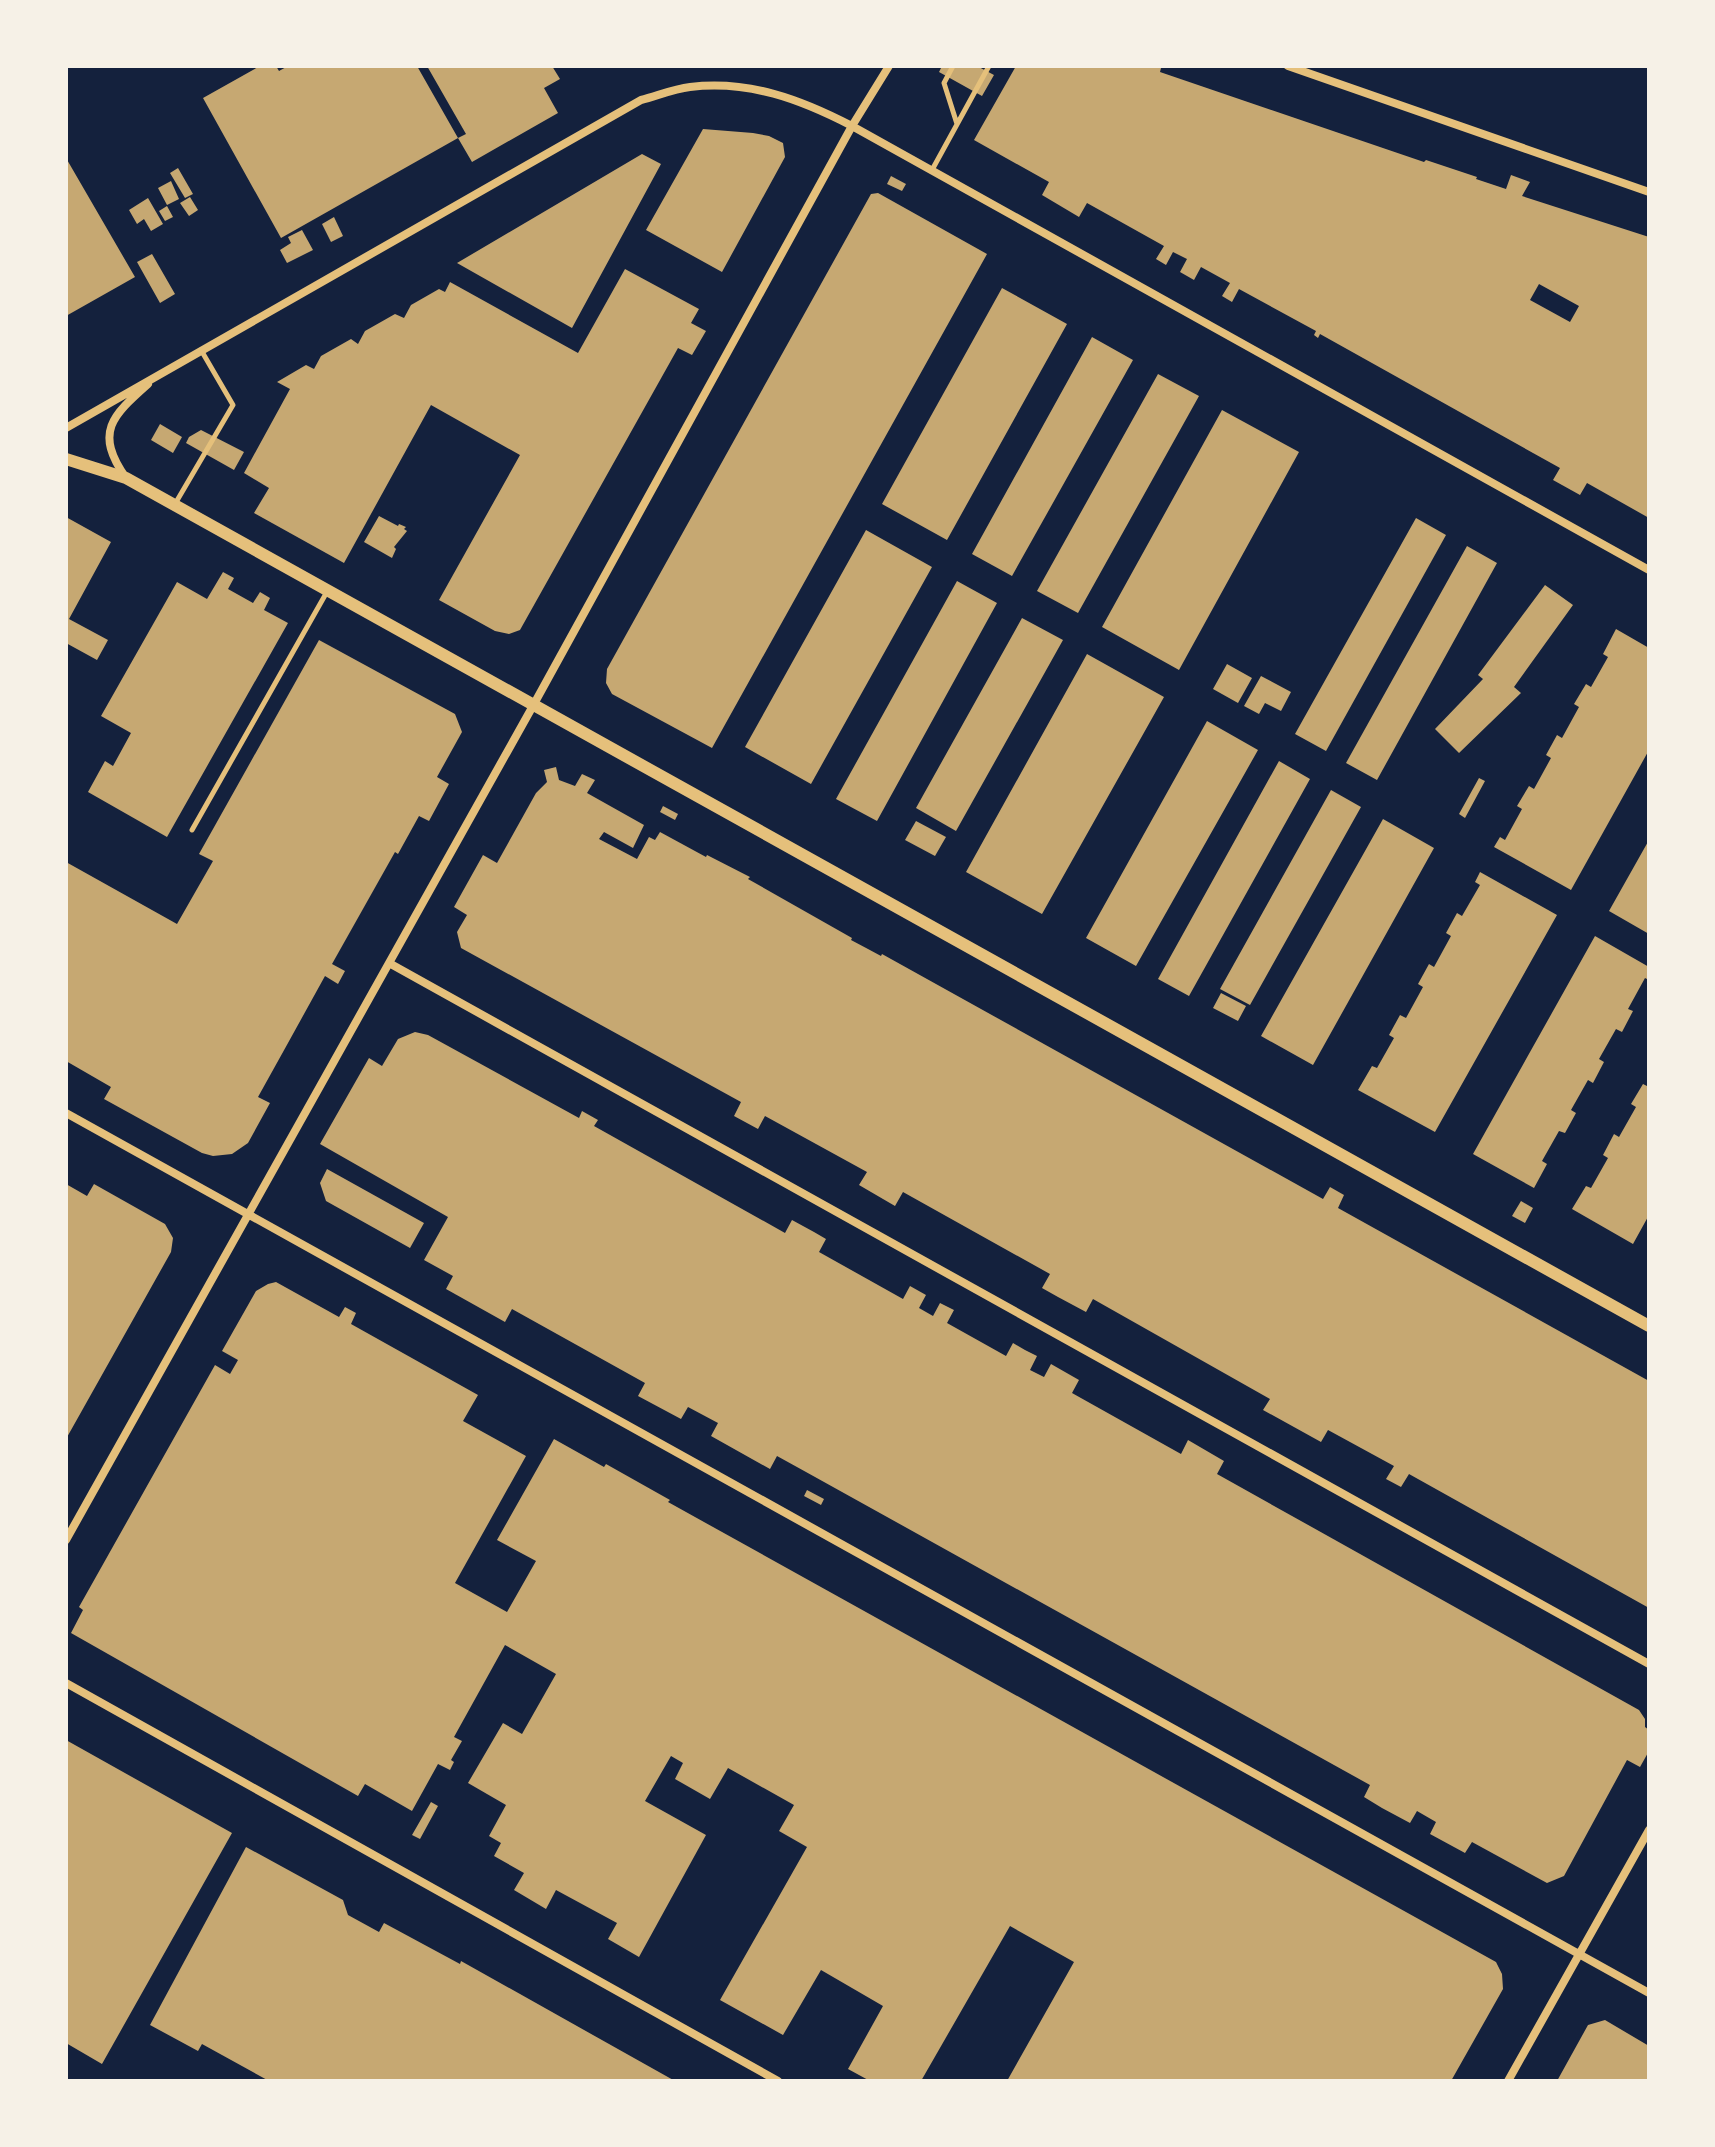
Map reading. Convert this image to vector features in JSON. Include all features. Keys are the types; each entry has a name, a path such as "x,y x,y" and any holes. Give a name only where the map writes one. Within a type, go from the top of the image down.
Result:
{"street":[{"path":"66,1540 534,704 852,126 889,66"},
{"path":"1288,66 1649,192"},
{"path":"66,428 641,100 688,87 735,85 776,93 817,108 852,126 1649,570"},
{"path":"126,478 112,457 109,435 118,411 161,373"},
{"path":"66,459 126,478 174,504 1649,1326"},
{"path":"389,963 1649,1664"},
{"path":"66,1113 1649,1993"},
{"path":"66,1683 778,2081"},
{"path":"1508,2081 1649,1830"}],"lane":[{"path":"953,66 944,83 957,124"},
{"path":"932,170 989,66"},
{"path":"174,504 233,405 201,350"},
{"path":"192,830 328,590"}],"building":[{"path":"260,66 276,66 279,71 288,66 417,66 458,138 281,238 203,98"},
{"path":"427,66 552,66 560,79 544,88 558,113 472,162 458,138 466,134"},
{"path":"942,66 977,66 994,75 982,96 939,72"},
{"path":"1016,66 1154,66 1161,68 1160,72 1506,189 1511,175 1530,182 1522,196 1649,237 1649,518 1587,483 1580,495 1553,480 1560,468 1320,334 1318,338 1314,335 1316,331 1239,289 1232,302 1222,296 1230,283 1201,267 1194,280 1180,272 1187,259 1173,252 1166,265 1156,259 1164,246 1087,203 1079,217 1042,195 1049,182 974,140","holes":["1539,284 1579,306 1570,322 1530,300"]},
{"path":"703,129 769,136 783,143 785,157 722,272 646,230"},
{"path":"642,154 661,164 572,328 457,263"},
{"path":"66,158 135,277 66,316"},
{"path":"178,168 193,194 185,198 170,173"},
{"path":"891,176 906,184 902,191 887,184"},
{"path":"171,181 179,199 167,205 158,188"},
{"path":"878,193 987,254 712,748 612,694 606,683 607,669 871,194"},
{"path":"190,197 198,210 189,216 180,203"},
{"path":"148,198 163,224 151,231 144,219 137,224 129,210"},
{"path":"167,206 173,217 165,221 159,211"},
{"path":"334,217 343,236 331,242 322,224"},
{"path":"302,230 313,250 287,263 280,250 291,243 288,237"},
{"path":"152,254 175,294 160,303 137,262"},
{"path":"625,269 699,309 691,323 706,331 692,355 678,348 520,630 509,634 495,631 439,600 520,455 431,405 344,563 254,513 269,488 244,473 290,389 277,382 306,365 314,369 321,356 351,339 358,344 365,331 395,314 404,318 411,305 439,289 445,292 450,282 578,353"},
{"path":"1002,288 1067,324 947,540 882,504"},
{"path":"1092,337 1133,360 1012,576 972,554"},
{"path":"1158,374 1199,396 1078,613 1037,591"},
{"path":"1222,410 1299,452 1179,670 1102,627"},
{"path":"160,424 182,437 173,453 151,440"},
{"path":"201,430 244,452 234,470 186,443 189,437"},
{"path":"379,516 406,527 404,529 407,531 394,547 392,558 364,542"},
{"path":"66,517 111,542 69,619 108,640 97,660 66,643"},
{"path":"1416,518 1446,535 1326,751 1295,734"},
{"path":"866,530 932,567 811,784 745,747"},
{"path":"1467,546 1497,563 1377,780 1346,763"},
{"path":"223,572 234,578 228,589 253,603 260,592 270,598 264,610 288,623 167,837 88,792 105,761 113,766 131,733 101,716 177,582 207,599"},
{"path":"957,581 997,603 877,821 836,799"},
{"path":"1545,585 1573,605 1514,687 1521,693 1459,753 1435,729 1483,679 1478,675"},
{"path":"1022,618 1063,640 956,831 916,808"},
{"path":"1616,629 1649,648 1649,750 1571,890 1494,847 1500,837 1505,840 1522,809 1517,806 1529,786 1534,789 1551,758 1546,755 1557,735 1562,738 1579,707 1574,704 1586,684 1591,687 1608,657 1603,654"},
{"path":"319,640 455,714 462,732 437,777 449,784 429,821 419,816 398,854 395,852 332,964 345,971 338,984 325,976 258,1097 270,1103 248,1143 232,1154 213,1156 202,1153 104,1099 111,1087 66,1061 66,862 177,924 213,861 199,854"},
{"path":"1087,654 1164,697 1042,914 966,872"},
{"path":"1227,664 1252,678 1238,703 1213,689"},
{"path":"1261,676 1291,692 1281,711 1265,703 1259,714 1244,706"},
{"path":"1207,721 1258,750 1136,966 1086,938"},
{"path":"1279,761 1310,779 1189,996 1158,979"},
{"path":"556,767 559,780 575,786 582,774 595,780 587,793 644,825 633,848 604,832 599,839 637,859 649,837 655,840 660,832 750,877 748,879 851,940 882,954 1323,1199 1330,1187 1344,1195 1338,1208 1649,1381 1649,1608 1409,1474 1401,1487 1386,1479 1394,1466 1328,1430 1321,1442 1263,1410 1270,1399 1093,1299 1086,1312 1058,1297 1042,1288 1050,1274 903,1192 895,1206 859,1185 867,1172 765,1116 758,1129 734,1116 741,1102 461,948 457,932 467,915 454,907 483,855 497,863 536,793 547,782 544,770"},
{"path":"1479,778 1485,781 1465,818 1459,814"},
{"path":"1331,790 1361,807 1250,1005 1220,989"},
{"path":"663,806 678,814 675,820 660,812"},
{"path":"1383,819 1434,848 1313,1065 1261,1036"},
{"path":"916,821 946,837 935,856 905,840"},
{"path":"1649,840 1649,934 1609,911"},
{"path":"1480,872 1557,915 1435,1132 1358,1090 1372,1066 1377,1068 1394,1038 1389,1035 1400,1015 1406,1018 1423,987 1418,984 1429,964 1434,967 1451,936 1446,933 1457,913 1462,916 1480,885 1475,882"},
{"path":"1595,936 1649,967 1649,980 1645,978 1628,1009 1633,1011 1622,1032 1616,1029 1599,1059 1604,1062 1593,1083 1588,1080 1571,1110 1576,1113 1565,1133 1559,1131 1542,1161 1547,1164 1534,1188 1473,1154"},
{"path":"1221,993 1246,1006 1238,1021 1213,1008"},
{"path":"415,1032 428,1035 579,1118 582,1111 598,1120 594,1126 785,1233 792,1220 814,1232 826,1239 819,1252 903,1299 910,1286 926,1295 919,1308 933,1316 940,1303 954,1310 947,1323 1006,1356 1013,1343 1037,1356 1030,1370 1044,1377 1051,1364 1079,1380 1072,1393 1181,1454 1188,1440 1224,1461 1217,1474 1639,1710 1649,1730 1649,1751 1640,1767 1627,1760 1564,1876 1547,1883 1472,1842 1465,1853 1430,1834 1436,1822 1417,1811 1410,1823 1382,1808 1364,1797 1370,1785 806,1472 777,1456 770,1469 711,1436 718,1423 688,1407 681,1419 638,1396 645,1383 512,1309 505,1322 446,1289 453,1276 424,1260 448,1217 320,1144 369,1058 382,1066 398,1039"},
{"path":"1643,1084 1649,1087 1649,1215 1633,1244 1572,1209 1586,1186 1591,1188 1608,1158 1603,1155 1614,1134 1619,1137 1636,1107 1631,1104"},
{"path":"327,1169 424,1223 410,1248 326,1201 320,1183"},
{"path":"66,1184 87,1196 94,1184 165,1224 173,1238 171,1252 66,1439"},
{"path":"1521,1201 1533,1208 1525,1223 1512,1216"},
{"path":"276,1282 339,1317 345,1307 356,1313 351,1324 478,1395 463,1421 526,1456 455,1583 507,1612 536,1561 497,1540 554,1439 604,1467 606,1464 670,1500 668,1502 1496,1962 1502,1974 1503,1989 1451,2081 1007,2081 1074,1962 1010,1926 921,2081 870,2081 848,2069 883,2006 821,1970 783,2035 720,2000 807,1847 779,1831 794,1805 728,1768 710,1799 675,1779 683,1763 671,1756 645,1801 706,1835 639,1957 608,1939 617,1923 556,1890 546,1909 514,1890 524,1873 494,1856 501,1843 489,1836 506,1805 468,1783 503,1723 522,1734 556,1674 505,1645 454,1737 462,1741 451,1760 454,1762 450,1770 438,1764 412,1811 365,1784 358,1796 71,1633 83,1610 79,1607 215,1365 230,1374 238,1360 222,1351 256,1291"},
{"path":"807,1490 824,1499 821,1505 804,1496"},
{"path":"66,1740 232,1833 102,2064 66,2043"},
{"path":"431,1802 438,1806 420,1839 412,1835"},
{"path":"246,1847 343,1900 348,1915 379,1932 384,1923 460,1964 461,1961 675,2081 269,2081 202,2044 198,2051 150,2025"},
{"path":"1605,2020 1649,2046 1649,2081 1557,2081 1588,2025"}]}
